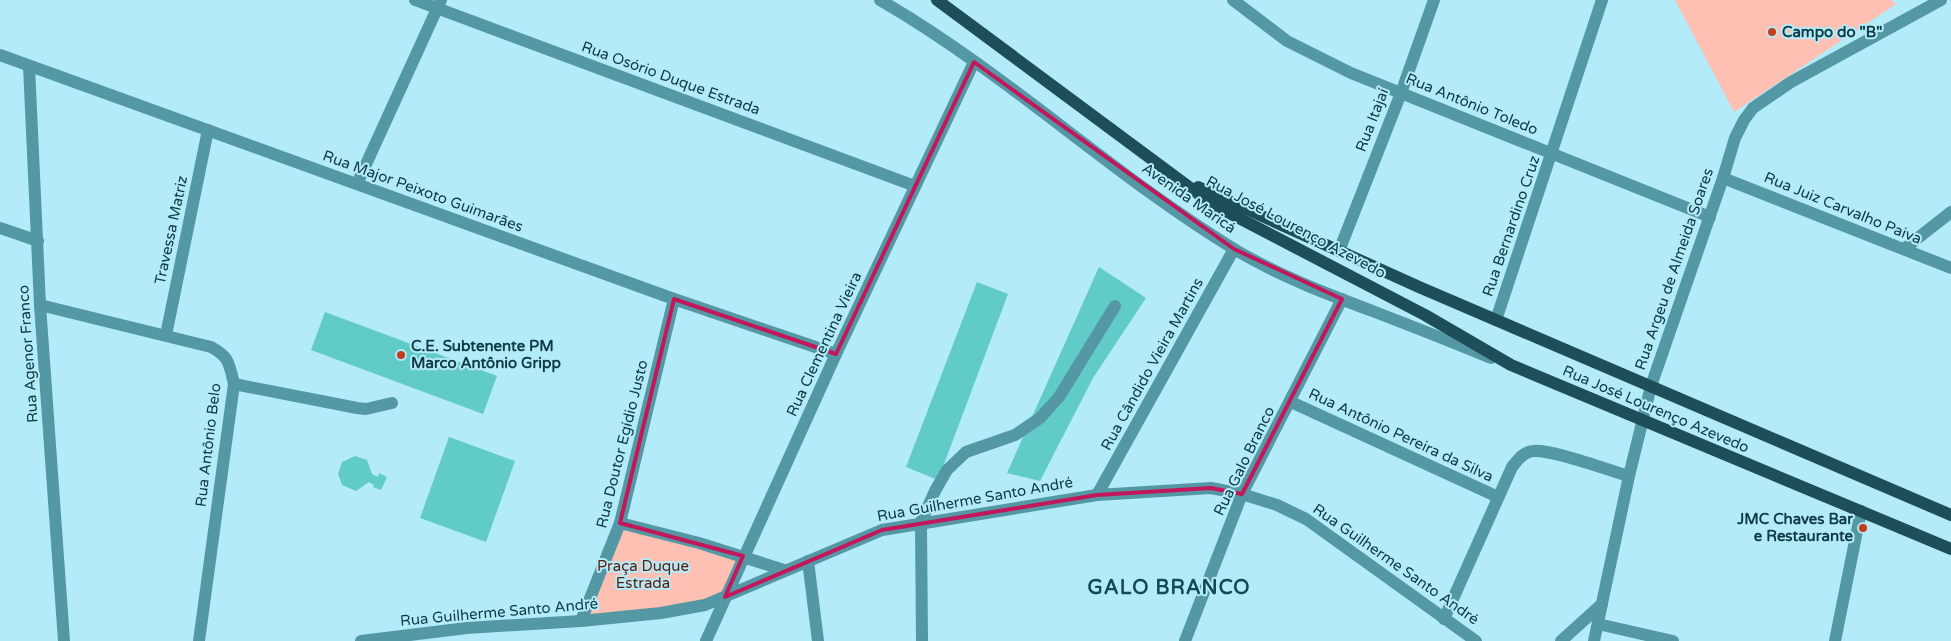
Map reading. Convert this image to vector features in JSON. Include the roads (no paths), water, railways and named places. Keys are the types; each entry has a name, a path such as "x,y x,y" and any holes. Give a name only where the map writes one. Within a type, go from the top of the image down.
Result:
{"main road":[{"path":"938,0 1178,178"},
{"name":"Rua José Lourenço Azevedo","path":"1178,178 1339,252 1951,515"},
{"name":"Rua José Lourenço Azevedo","path":"1178,178 1212,204 1416,310 1511,365 1951,550"}],"street":[{"name":"Rua Osório Duque Estrada","path":"415,0 439,4 916,186"},
{"name":"Avenida Maricá","path":"880,0 904,14 974,62 1163,202 1234,249 1278,273 1342,300 1511,365"},
{"name":"Rua Antônio Toledo","path":"1233,0 1287,41 1351,73 1710,217"},
{"name":"Rua Itajaí","path":"1339,252 1434,0"},
{"name":"Rua Bernardino Cruz","path":"1496,320 1602,0"},
{"name":"Rua Argeu de Almeida Soares","path":"1594,641 1641,421 1651,386 1710,217 1735,138 1744,120 1753,108 1791,82 1941,0"},
{"path":"357,184 439,4"},
{"name":"Rua Major Peixoto Guimarães","path":"0,55 674,299 836,354"},
{"name":"Rua Clementina Vieira","path":"706,641 836,354 974,62"},
{"name":"Rua Agenor Franco","path":"29,66 40,305 64,641"},
{"name":"Travessa Matriz","path":"166,336 208,130"},
{"name":"Rua Juiz Carvalho Paiva","path":"1723,178 1951,268"},
{"path":"1904,249 1951,212"},
{"path":"0,228 38,241"},
{"name":"Rua Cândido Vieira Martins","path":"1097,495 1234,249"},
{"name":"Rua Doutor Egídio Justo","path":"582,621 620,523 674,299"},
{"name":"Rua Galo Branco","path":"1185,641 1242,494 1342,300"},
{"name":"Rua Antônio Belo","path":"40,305 211,347 222,353 229,361 234,384 199,641"},
{"path":"922,641 922,522 935,491 948,470 966,452 1015,435 1040,418 1059,397 1115,306"},
{"path":"234,384 357,408 366,409 392,403"},
{"name":"Rua Antônio Pereira da Silva","path":"1291,402 1498,497"},
{"path":"1444,619 1512,467 1523,454 1533,451 1551,453 1629,476"},
{"name":"Rua Guilherme Santo André","path":"362,641 468,635 661,613 705,605 882,530 1097,495 1211,488 1242,494 1277,505 1306,519 1476,641"},
{"path":"1835,641 1861,511"},
{"path":"620,523 743,556 784,570"},
{"path":"808,560 818,641"},
{"path":"1561,641 1602,604"},
{"path":"1598,624 1673,641"}],"place":[{"name":"Campo do \"B\"","path":"1772,32"},
{"name":"C.E. Subtenente PM Marco Antônio Gripp","path":"401,355"},
{"name":"JMC Chaves Bar e Restaurante","path":"1863,528"}],"district":[{"name":"GALO BRANCO","path":"1169,587"}],"park label":[{"name":"Praça Duque Estrada","path":"643,574"}]}
